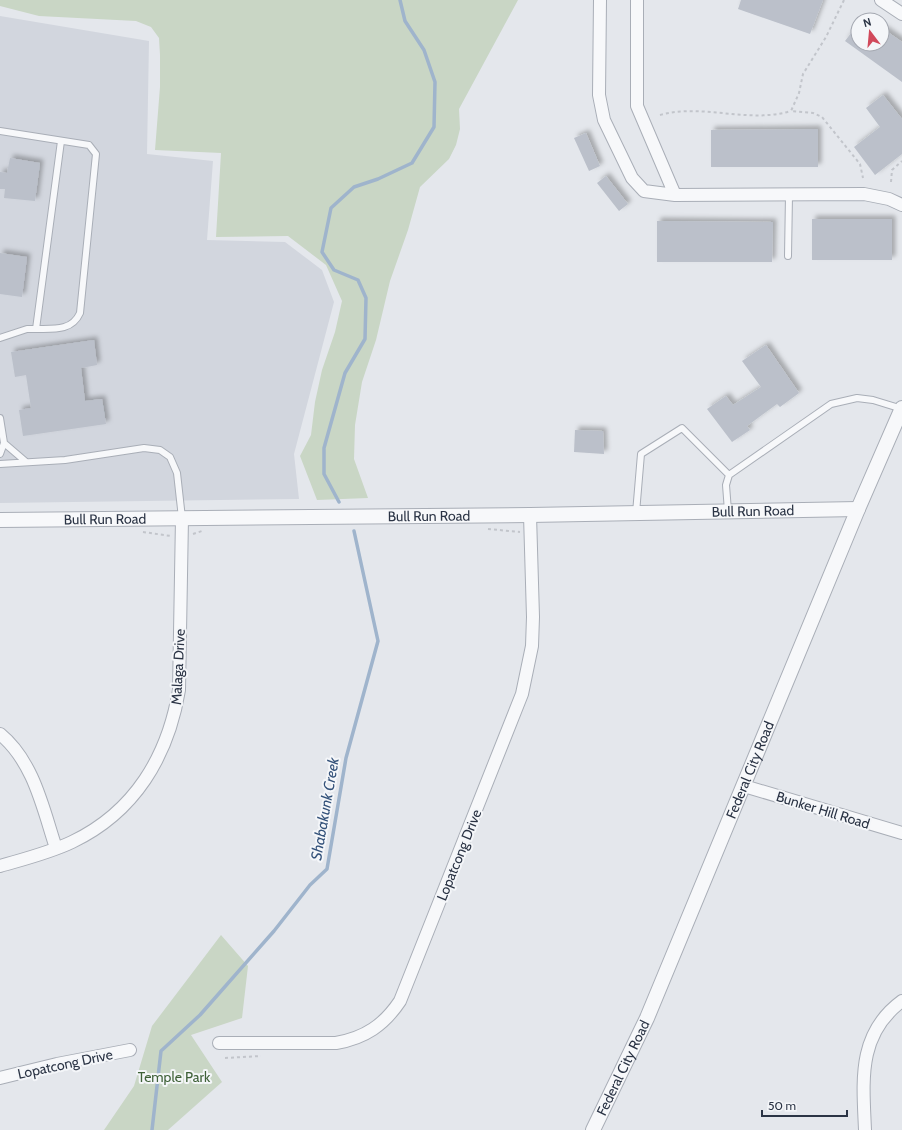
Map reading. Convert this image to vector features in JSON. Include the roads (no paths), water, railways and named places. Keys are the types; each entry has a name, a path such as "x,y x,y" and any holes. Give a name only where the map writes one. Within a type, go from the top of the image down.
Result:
{"street":[{"path":"600,0 599,95 604,120 632,178 644,191 675,195 864,194 889,199 902,205"},
{"path":"637,0 637,106 675,195"},
{"path":"881,0 902,14"},
{"name":"Federal City Road","path":"593,1130 647,1018 858,509 902,409"},
{"name":"Bull Run Road","path":"0,520 530,515 858,509"},
{"name":"Lopatcong Drive","path":"219,1043 336,1043 351,1040 365,1035 380,1026 391,1015 400,1001 522,694 532,646 533,616 530,515"},
{"name":"Malaga Drive","path":"0,866 56,848 92,830 111,816 128,800 145,780 158,760 168,739 175,716 179,690 182,518"},
{"path":"0,734 18,752 26,765 56,848"},
{"name":"Bunker Hill Road","path":"744,786 902,833"},
{"path":"865,1130 863,1077 869,1043 886,1016 902,1002"},
{"name":"Lopatcong Drive","path":"0,1078 57,1064 130,1050"}],"lane":[{"path":"0,131 89,145 96,154 80,313 78,319 70,326 36,330 27,329 0,338"},
{"path":"36,330 61,141"},
{"path":"788,256 789,195"},
{"path":"728,511 726,485 729,475 832,404 857,398 873,400 902,409"},
{"path":"0,418 4,443 0,454"},
{"path":"636,513 641,454 682,428 729,475"},
{"path":"4,443 26,461"},
{"path":"0,464 26,461 64,460 144,448 160,450 170,457 177,473 182,518"}],"waterway":[{"name":"Shabakunk Creek","path":"339,502 324,474 324,448 345,373 365,339 366,298 358,280 334,270 322,252 331,208 354,187 378,179 412,163 434,127 435,82 424,50 405,21 400,0"},
{"name":"Shabakunk Creek","path":"152,1130 161,1051 200,1015 274,931 310,885 327,869 346,758 378,641 354,531"}],"park label":[{"name":"Temple Park","path":"174,1077"}]}
